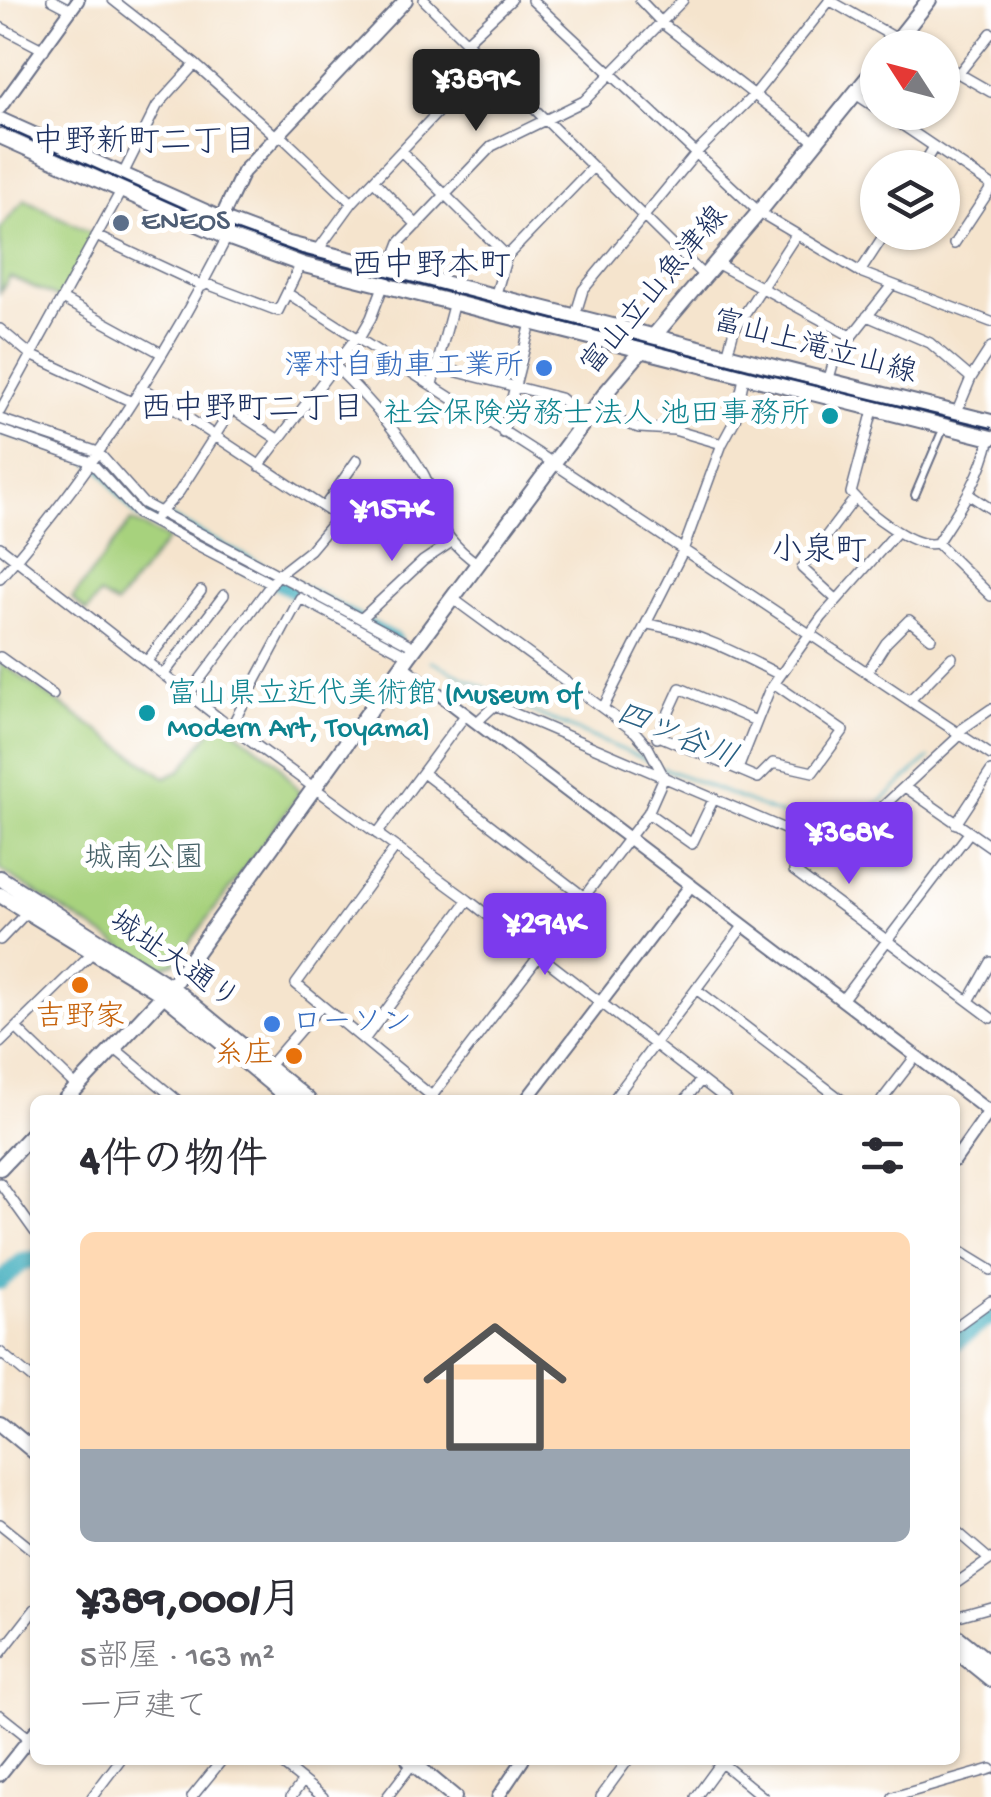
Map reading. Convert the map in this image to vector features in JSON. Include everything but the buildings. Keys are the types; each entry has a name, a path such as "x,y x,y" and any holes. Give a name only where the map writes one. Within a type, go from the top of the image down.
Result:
{"main road":[{"path":"221,219 244,172 406,0"},
{"path":"905,30 929,0"},
{"name":"富山立山魚津線","path":"70,1095 168,991 590,414 860,86"},
{"name":"富山上滝立山線","path":"0,120 221,219 454,302 744,378 991,437"},
{"name":"富山上滝立山線","path":"0,136 227,237 304,265 495,296 991,422"},
{"name":"城址大通り","path":"0,878 168,991 302,1095"},
{"name":"城址大通り","path":"0,895 92,953 168,991 285,1095"},
{"path":"0,1168 30,1137"},
{"path":"0,1423 30,1448"},
{"path":"960,1639 991,1664"},
{"path":"960,1654 991,1680"},
{"path":"415,1765 454,1797"}],"street":[{"path":"0,108 74,5 52,0"},
{"path":"114,0 278,135 352,203"},
{"path":"424,0 703,275"},
{"path":"466,42 511,0"},
{"path":"532,0 760,212 860,272 991,322"},
{"path":"640,0 663,24 815,142"},
{"path":"259,466 355,339 360,338 400,242 492,146 584,102 684,0"},
{"path":"575,316 582,290 698,152 755,94 830,0 875,30"},
{"path":"0,27 44,50"},
{"path":"960,73 991,34"},
{"path":"96,236 202,286 207,284 278,311 298,270 352,203 486,62"},
{"path":"122,174 158,106 194,64"},
{"path":"960,75 991,92"},
{"path":"854,93 860,97"},
{"path":"908,130 991,187 960,235"},
{"path":"402,152 507,256"},
{"path":"495,296 507,256 592,168"},
{"path":"374,181 416,225"},
{"path":"120,191 0,415 98,452 134,496 275,579"},
{"path":"727,355 734,330 796,235"},
{"path":"0,578 91,462 142,387 227,237"},
{"path":"860,272 874,250"},
{"path":"714,262 851,336"},
{"path":"828,382 835,356 892,286"},
{"path":"287,293 553,463 991,755"},
{"path":"62,298 161,353"},
{"path":"432,384 454,302"},
{"path":"867,316 930,342 970,378"},
{"path":"504,433 532,323"},
{"path":"0,329 30,355 132,402"},
{"path":"956,414 970,378 991,347"},
{"path":"335,366 377,407 420,468 450,542 478,564"},
{"path":"438,367 560,398 577,412 605,416 639,428 674,430 722,444"},
{"path":"604,706 682,553 722,444 735,420 744,378"},
{"path":"142,387 338,517 310,550 275,579 188,694"},
{"path":"151,521 179,492 232,410 280,440"},
{"path":"872,410 851,493 897,532 929,545 937,543 981,472 991,437"},
{"path":"0,430 91,462 126,504 151,521 362,619 409,657 472,718 990,1111 960,1153"},
{"path":"916,495 941,434"},
{"path":"324,507 357,460"},
{"path":"968,494 991,509"},
{"path":"837,600 802,568 855,498"},
{"path":"738,769 756,721 778,679 810,632 897,532"},
{"path":"362,619 423,561 450,542"},
{"path":"937,543 991,596"},
{"path":"0,546 231,727 468,900 721,1095"},
{"path":"147,661 201,591"},
{"path":"164,674 224,595"},
{"path":"231,727 300,598 409,657"},
{"path":"452,598 604,706 648,747 664,777"},
{"path":"868,670 886,643 909,620 931,638"},
{"path":"648,624 722,645 778,679 843,731 813,772 773,763 758,778 659,736"},
{"path":"0,657 54,695"},
{"path":"910,700 952,657"},
{"path":"648,747 659,736 680,688 756,721"},
{"path":"377,834 472,718 495,705 803,836 826,842 852,835 991,709"},
{"path":"956,824 991,771"},
{"path":"424,773 584,896"},
{"path":"436,1095 648,813 664,777"},
{"path":"906,787 991,847"},
{"path":"648,813 692,844 714,798"},
{"path":"842,1000 969,833"},
{"path":"803,836 794,871 991,1018"},
{"path":"395,848 296,984 430,1095"},
{"path":"530,1095 691,885"},
{"path":"364,1040 468,900"},
{"path":"0,940 27,912"},
{"path":"617,1095 744,925"},
{"path":"0,1043 92,953"},
{"path":"969,1001 991,962"},
{"path":"696,989 835,1095"},
{"path":"268,1067 321,1006"},
{"path":"16,1028 77,1087"},
{"path":"114,1048 171,1095"},
{"path":"886,1095 916,1056"},
{"path":"689,1095 700,1080"},
{"path":"162,1095 166,1091"},
{"path":"0,1183 30,1225"},
{"path":"960,1251 991,1270"},
{"path":"960,1323 991,1301"},
{"path":"0,1352 30,1377"},
{"path":"2,1530 30,1549"},
{"path":"960,1534 990,1559 960,1580"},
{"path":"960,1616 991,1607"},
{"path":"0,1654 30,1616"},
{"path":"0,1715 30,1733"},
{"path":"0,1776 30,1737"},
{"path":"92,1797 116,1765"},
{"path":"192,1797 218,1765"},
{"path":"283,1765 323,1797"},
{"path":"388,1797 409,1765"},
{"path":"498,1797 520,1765"},
{"path":"601,1797 624,1765"},
{"path":"696,1797 718,1765"},
{"path":"726,1765 763,1797"},
{"path":"893,1797 991,1769"},
{"path":"291,1797 303,1782"}],"green space":[{"path":"25,199 96,236 62,299 10,277 0,292 0,229"},
{"path":"131,521 168,539 116,605 99,595 87,612 72,599"},
{"name":"城南公園","path":"0,662 165,777 181,770 220,719 276,761 300,793 175,963 158,969 0,870"}],"waterway":[{"name":"四ツ谷川","path":"0,425 68,445 93,457 108,468 143,511 393,641"},
{"name":"四ツ谷川","path":"431,661 538,714 651,762"},
{"name":"四ツ谷川","path":"663,768 812,827 830,827 862,815 929,758"},
{"path":"0,1281 22,1262 30,1260"},
{"path":"960,1338 991,1316"}],"tram line":[{"path":"0,126 223,226 301,254 991,428"}],"place":[{"name":"ENEOS","path":"121,223"},
{"name":"澤村自動車工業所","path":"544,368"},
{"name":"社会保険労務士法人 池田事務所","path":"830,416"},
{"name":"富山県立近代美術館 (Museum of Modern Art, Toyama)","path":"147,713"},
{"name":"吉野家","path":"80,985"},
{"name":"ローソン","path":"272,1024"},
{"name":"糸庄","path":"294,1056"}],"district":[{"name":"中野新町二丁目","path":"144,144"},
{"name":"西中野本町","path":"431,268"},
{"name":"西中野町二丁目","path":"252,411"},
{"name":"小泉町","path":"819,553"}]}
